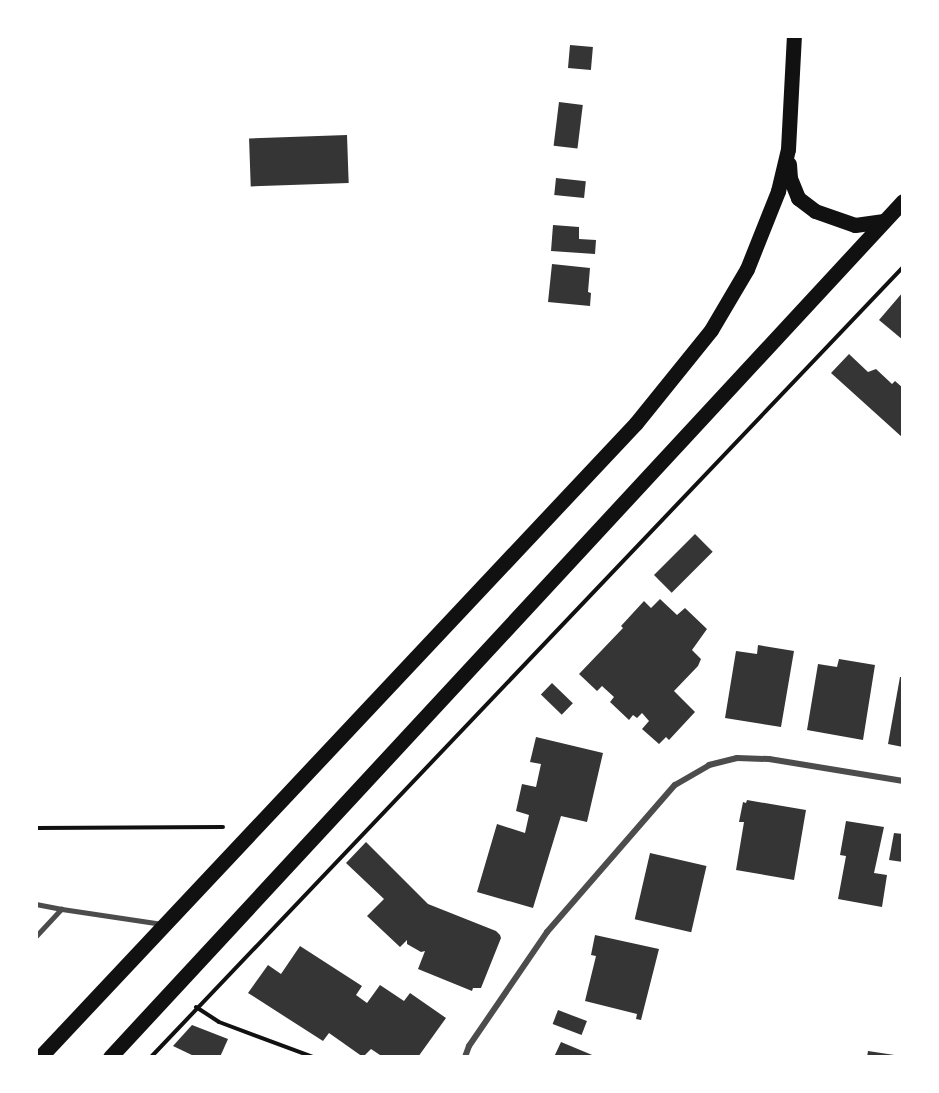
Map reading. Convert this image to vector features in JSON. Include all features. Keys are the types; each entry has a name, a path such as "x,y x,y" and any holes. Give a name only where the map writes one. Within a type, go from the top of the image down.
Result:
{"main road":[{"path":"794,36 788,149 790,178 798,198 831,219 855,225 884,221"},
{"path":"40,1057 636,423 711,330 747,269 778,190 788,149"},
{"path":"110,1057 903,201"}],"street":[{"path":"465,1057 469,1046 547,932 675,786 709,765 737,758 769,759 903,781"}],"lane":[{"path":"36,904 164,924"},
{"path":"36,937 62,909"}],"path":[{"path":"151,1057 196,1007 903,267"},
{"path":"36,828 256,826"},
{"path":"196,1007 219,1022 313,1057"}],"building":[{"path":"570,45 593,47 591,70 568,68"},
{"path":"559,102 583,105 577,149 554,146"},
{"path":"347,135 349,183 251,186 249,138"},
{"path":"556,178 586,181 584,198 554,195"},
{"path":"553,225 579,227 579,239 596,240 595,254 551,251"},
{"path":"552,264 590,268 588,292 591,293 590,306 548,302"},
{"path":"903,292 903,340 879,320"},
{"path":"849,354 868,372 876,369 892,384 895,381 903,388 903,438 831,373"},
{"path":"695,534 713,552 672,593 654,575"},
{"path":"660,599 677,615 685,608 707,629 692,650 701,659 698,666 674,691 695,712 669,740 666,737 659,744 642,729 649,721 642,713 637,718 633,715 629,720 610,702 614,697 602,686 597,691 579,674 623,628 621,626 644,601 651,608"},
{"path":"758,645 794,651 781,727 725,718 736,651 757,654"},
{"path":"839,659 875,665 863,740 807,730 818,664 837,667"},
{"path":"900,677 903,677 903,747 888,744"},
{"path":"552,683 573,703 562,715 541,695"},
{"path":"536,737 603,753 587,822 561,816 533,908 477,892 497,824 525,833 529,815 516,811 522,784 536,787 541,764 530,762"},
{"path":"747,800 806,810 794,880 736,870 744,822 739,822 743,802 746,803"},
{"path":"846,821 884,827 874,873 887,875 882,907 838,899 846,856 840,855"},
{"path":"894,833 903,834 903,862 889,860"},
{"path":"366,842 428,904 496,931 500,935 501,938 481,988 473,988 472,991 418,969 425,951 421,952 407,944 407,940 400,947 367,916 384,899 346,863"},
{"path":"650,853 707,866 691,932 635,919"},
{"path":"595,935 659,949 641,1020 636,1019 637,1014 585,1001 596,956 591,955"},
{"path":"300,946 362,986 356,995 367,1003 380,985 404,1001 410,993 446,1018 418,1057 383,1057 371,1049 363,1057 329,1033 323,1041 248,993 268,965 281,974"},
{"path":"558,1010 587,1021 582,1035 553,1024"},
{"path":"192,1025 228,1039 220,1057 196,1057 173,1046"},
{"path":"561,1042 597,1057 554,1057"},
{"path":"868,1051 901,1056 901,1057 867,1057"}]}
